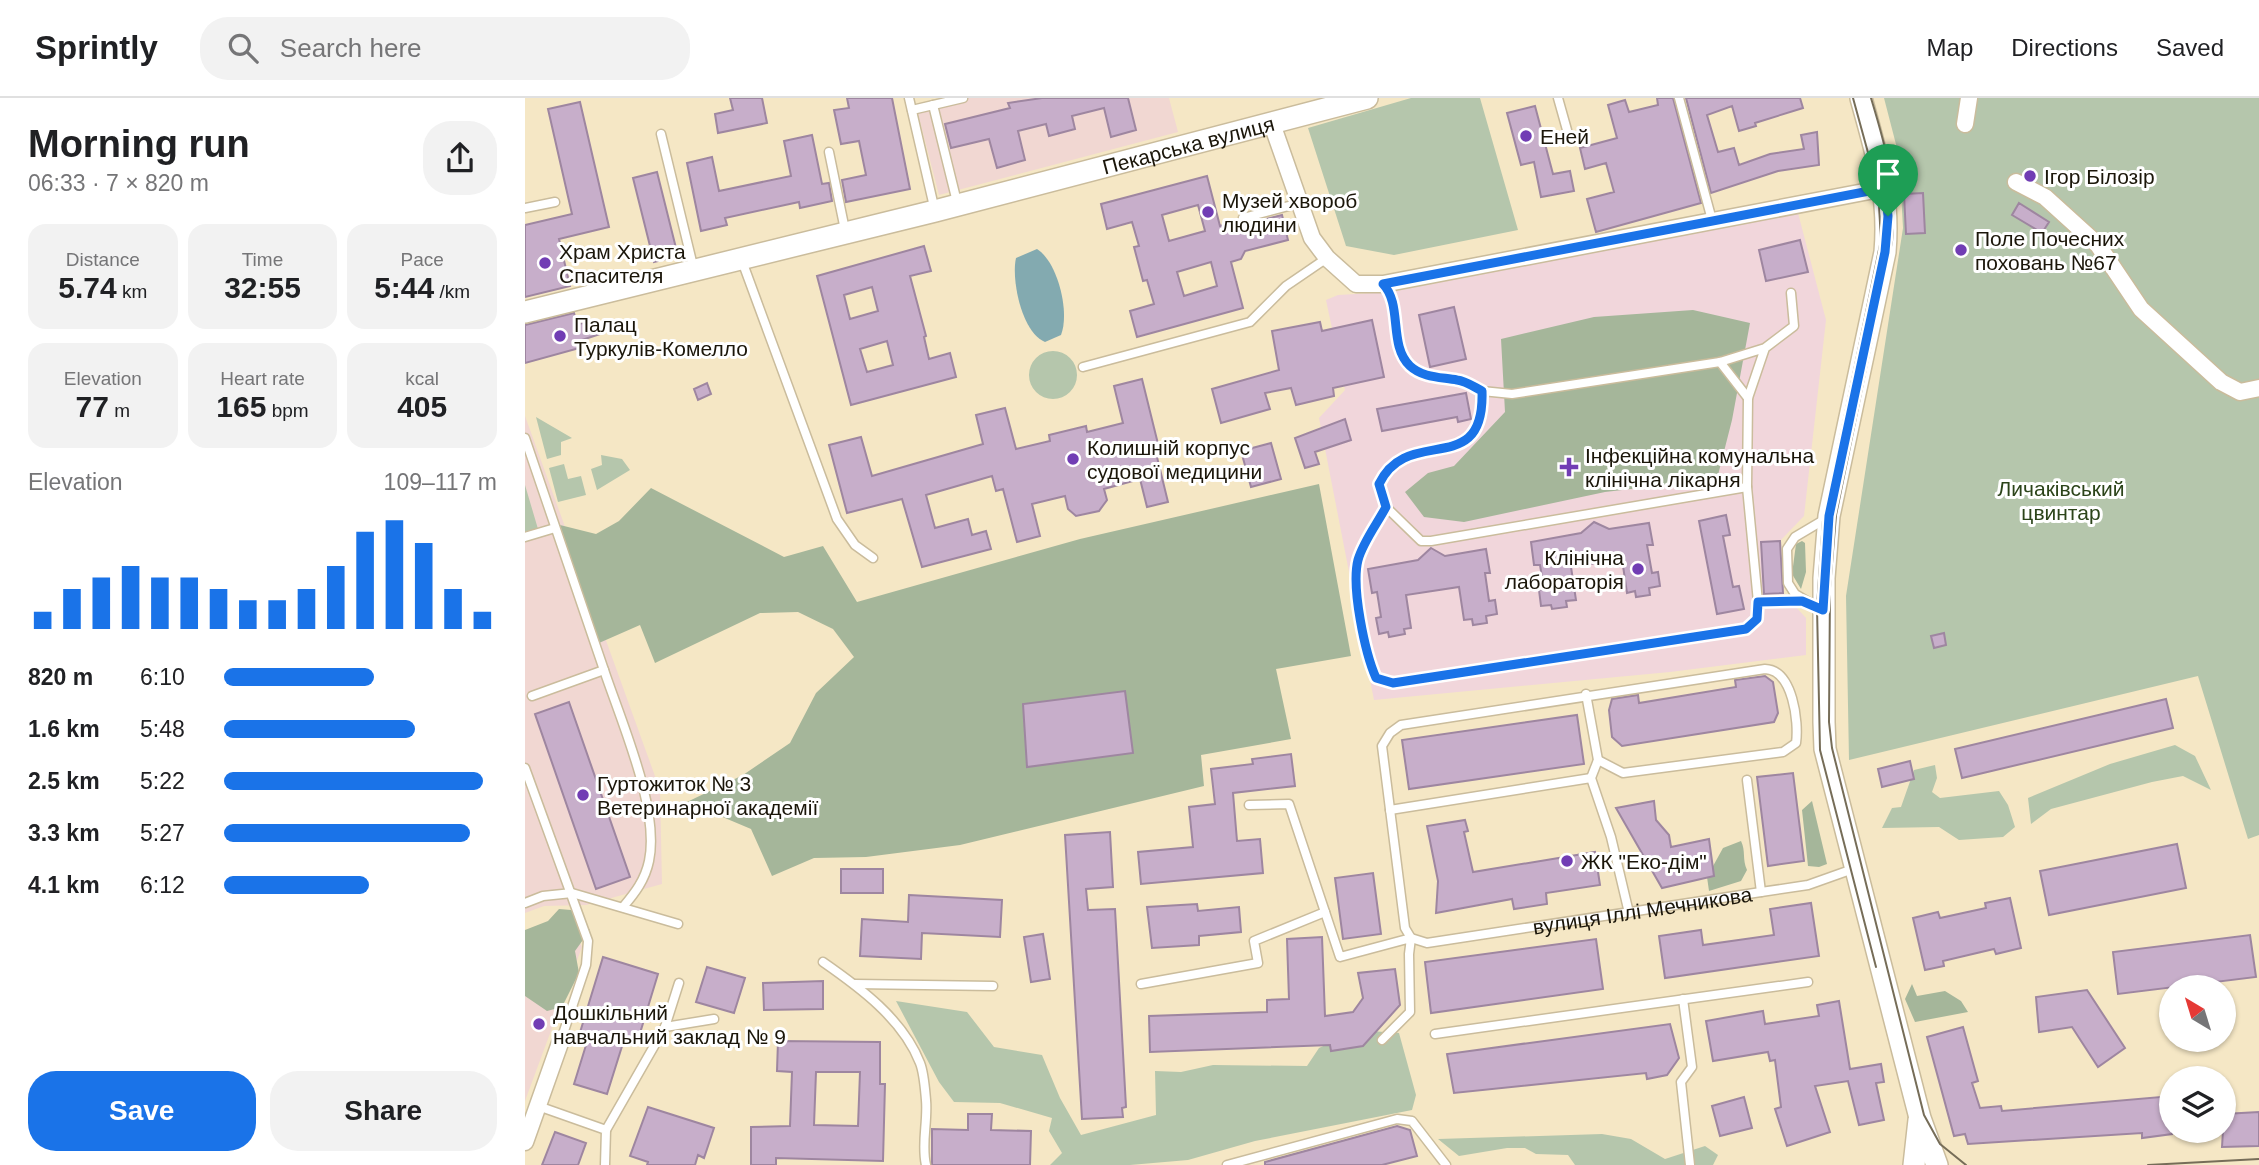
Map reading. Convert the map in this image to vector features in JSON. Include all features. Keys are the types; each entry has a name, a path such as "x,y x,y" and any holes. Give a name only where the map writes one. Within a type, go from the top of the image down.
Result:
{"main road":[{"path":"1272,124 1367,98"},
{"path":"1861,98 1885,188 1888,216 1885,252 1829,516 1823,610 1825,748 1920,1118 1937,1165"},
{"name":"Пекарська вулиця","path":"525,312 935,211 1272,124"},
{"path":"1913,1165 1920,1118"}],"street":[{"path":"1965,124 1969,98"},
{"name":"Пекарська вулиця","path":"1272,124 1312,238 1327,258 1356,284 1383,284 1885,188"},
{"path":"2016,182 2045,197 2098,246 2141,309 2221,382 2240,392 2259,388"},
{"path":"525,1142 560,1043"}],"lane":[{"path":"909,98 935,211"},
{"path":"912,110 963,98"},
{"path":"1558,98 1567,130"},
{"path":"1679,98 1712,220"},
{"path":"933,105 958,205"},
{"path":"661,134 694,270"},
{"path":"829,152 846,233"},
{"path":"525,208 555,202"},
{"path":"1243,218 1300,203"},
{"path":"1083,367 1250,322 1286,286 1327,258"},
{"path":"741,259 837,519 855,545 873,558"},
{"path":"1383,284 1391,292 1400,349 1409,365 1433,378 1460,380 1482,391 1512,394 1720,362 1765,348 1794,326 1791,293"},
{"path":"1386,507 1359,558 1355,576 1369,663 1376,678 1393,683 1746,629 1757,619 1758,602 1747,487 1748,398 1765,348"},
{"path":"1720,362 1748,398"},
{"path":"1482,391 1483,416 1477,431 1460,445 1402,456 1387,467 1379,484 1386,507 1421,541 1747,487"},
{"path":"525,438 646,796 650,860 641,884 623,907"},
{"path":"1802,601 1788,583 1787,549 1795,537 1829,516"},
{"path":"525,537 555,528"},
{"path":"1758,602 1802,601 1823,610"},
{"path":"1382,1040 1410,1012 1411,938 1405,928 1382,746 1389,733 1401,725 1586,694 1770,669 1780,673 1786,682 1798,729 1796,743 1783,752 1623,773 1598,760"},
{"path":"532,696 604,670"},
{"path":"1586,694 1598,760 1591,778 1611,837 1629,913"},
{"path":"525,768 588,941 586,965 560,1043"},
{"path":"1390,810 1591,778"},
{"path":"1747,780 1761,892"},
{"path":"1249,805 1289,804 1340,957 1411,938"},
{"name":"вулиця Іллі Мечникова","path":"1411,938 1427,943 1629,913 1808,884 1855,869"},
{"path":"525,902 543,895 572,893 678,924"},
{"path":"1141,984 1258,963 1254,941 1325,912"},
{"path":"823,962 856,984 887,1014 920,1063 926,1102 926,1165"},
{"path":"1435,1034 1808,982"},
{"path":"605,1165 606,1130 665,1027 679,983"},
{"path":"856,984 993,986"},
{"path":"1683,999 1692,1067 1681,1082 1690,1165"},
{"path":"665,1027 714,1019"},
{"path":"538,1107 606,1130"},
{"path":"1227,1165 1397,1119 1412,1121 1441,1164"}],"shaded area":[{"path":"949,98 1169,98 1178,132 939,195 916,106"},
{"name":"Інфекційна комунальна клінічна лікарня","path":"1798,213 1826,320 1804,516 1780,541 1783,593 1806,618 1806,655 1670,672 1374,700 1319,418 1345,390 1326,300 1338,295 1391,292"},
{"path":"525,416 660,790 662,884 586,905 544,906 525,913"},
{"name":"Дошкільний навчальний заклад № 9","path":"573,924 582,947 525,1101 525,941"}],"green space":[{"path":"1411,98 1480,98 1518,230 1394,255 1346,246 1308,128"},
{"name":"Личаківський цвинтар","path":"1884,98 2259,98 2259,835 2248,839 2198,676 1849,760 1846,596 1903,228 1899,156"},
{"path":"1693,310 1750,323 1732,420 1717,479 1605,492 1464,522 1424,517 1405,492 1428,473 1454,466 1505,412 1501,339 1594,317"},
{"path":"1053,351 1070,358 1077,375 1070,392 1053,399 1036,392 1029,375 1036,358"},
{"path":"536,417 572,438 561,442 561,455 547,459"},
{"path":"601,455 622,459 630,470 597,490 591,469 602,465"},
{"path":"564,464 568,479 581,476 586,495 558,502 549,468"},
{"path":"1319,484 1351,656 1276,669 1291,739 1201,755 1204,786 960,845 866,857 814,858 772,876 751,829 687,802 743,775 790,743 816,693 854,657 833,629 798,612 760,613 655,663 640,625 599,643 560,525 596,534 619,521 651,488 784,557 823,546 857,602 1080,539"},
{"path":"525,485 538,529 525,533"},
{"path":"1802,541 1805,543 1806,572 1801,589 1792,574 1796,544"},
{"path":"2175,745 2195,756 2211,790 2183,776 2051,809 2031,824 2028,798 2110,764"},
{"path":"1935,765 1937,778 1932,792 1940,798 1999,791 2008,805 2015,827 2003,837 1959,840 1939,827 1882,828 1892,808 1901,807 1914,770"},
{"path":"1812,801 1827,864 1819,867 1808,866 1802,810"},
{"path":"1741,841 1747,870 1741,881 1709,891 1707,877 1723,848"},
{"name":"Дошкільний навчальний заклад № 9","path":"559,909 571,910 590,930 575,951 579,973 562,1007 547,1011 525,996 525,930 548,921"},
{"path":"1912,984 1917,996 1945,991 1961,1001 1968,1012 1915,1022 1905,999"},
{"path":"896,1001 967,1012 994,1047 1042,1055 1060,1098 1081,1135 1156,1115 1155,1071 1181,1072 1213,1065 1307,1066 1319,1048 1336,1040 1370,1031 1399,1033 1416,1095 1412,1110 1255,1141 1188,1160 1130,1165 1050,1165 1062,1153 1049,1131 1052,1118 1000,1103 954,1102 939,1082"},
{"path":"1602,1134 1631,1139 1665,1159 1705,1146 1718,1155 1713,1165 1575,1165 1568,1155 1536,1154 1525,1148 1507,1148 1459,1156 1438,1139"}],"water":[{"path":"1037,249 1051,265 1063,302 1061,335 1045,342 1037,337 1024,317 1015,279 1016,258"}],"building":[{"path":"730,98 762,98 767,123 718,133 715,114 733,110"},
{"path":"847,98 892,98 910,189 846,202 842,180 866,175 859,141 841,144 834,110 849,108"},
{"path":"1042,98 1128,98 1136,130 1111,137 1104,108 1072,116 1075,129 1049,136 1046,124 1018,131 1025,160 997,168 989,139 951,148 945,124 1010,108 1008,103"},
{"path":"1657,98 1673,98 1701,203 1596,232 1587,199 1614,192 1606,163 1585,169 1580,148 1617,138 1608,105 1625,100 1629,112 1658,105"},
{"path":"1686,98 1800,98 1803,108 1755,123 1756,126 1739,131 1732,106 1707,115 1718,152 1734,148 1739,165 1770,154 1804,149 1801,135 1817,132 1819,165 1778,171 1711,193"},
{"path":"580,102 609,227 559,239 570,286 525,297 525,225 572,214 548,109"},
{"path":"1535,106 1553,174 1570,171 1574,191 1541,197 1534,162 1521,165 1507,113"},
{"path":"812,135 822,184 829,183 832,201 800,208 799,202 725,218 727,225 701,231 687,163 712,157 719,191 791,176 784,141"},
{"path":"657,172 678,256 654,262 633,178"},
{"path":"1207,176 1220,226 1232,223 1257,234 1254,222 1282,215 1288,240 1245,251 1241,259 1231,262 1243,308 1137,337 1130,311 1154,304 1147,280 1143,281 1134,247 1139,246 1132,222 1107,229 1101,204","holes":["1198,205 1205,231 1169,241 1162,215","1211,262 1217,286 1184,296 1177,272"]},
{"path":"1923,193 1925,233 1906,234 1904,194"},
{"path":"2019,203 2049,222 2042,233 2012,215"},
{"path":"1800,240 1808,272 1766,281 1759,250"},
{"path":"924,246 931,271 910,276 926,336 924,337 929,359 950,353 956,377 851,405 817,276","holes":["872,287 878,311 850,319 844,295","887,341 893,365 867,372 860,349"]},
{"path":"1454,307 1466,359 1430,367 1419,315"},
{"name":"Палац Туркулів-Комелло","path":"574,313 577,324 585,323 603,333 582,340 583,347 525,363 525,325"},
{"path":"1372,320 1384,377 1333,388 1334,396 1296,405 1291,388 1265,393 1270,409 1221,423 1212,389 1279,370 1272,331 1320,322 1322,331"},
{"path":"1142,379 1160,452 1156,453 1168,502 1147,507 1140,479 1104,489 1107,500 1099,511 1076,516 1068,509 1065,496 1032,504 1040,536 1017,542 1003,489 996,491 992,476 926,495 935,528 968,519 972,535 986,531 991,549 922,567 902,499 847,513 829,445 861,437 872,476 983,444 976,415 1005,408 1016,449 1050,441 1049,435 1086,426 1087,432 1123,423 1114,386"},
{"path":"707,383 711,394 698,400 694,389"},
{"path":"1466,393 1471,419 1458,422 1457,417 1382,431 1377,409"},
{"path":"1345,419 1351,440 1315,452 1319,464 1305,468 1295,438"},
{"path":"1271,443 1281,479 1251,487 1241,451"},
{"path":"1726,515 1730,535 1723,536 1733,587 1739,586 1744,609 1717,614 1699,521"},
{"name":"Клінічна лабораторія","path":"1594,522 1609,529 1649,523 1653,545 1647,545 1652,573 1658,572 1660,586 1649,588 1650,595 1636,597 1635,591 1627,593 1622,559 1571,567 1576,600 1566,601 1567,607 1552,609 1551,605 1541,606 1539,590 1544,589 1540,565 1534,565 1531,542 1581,533"},
{"path":"1780,541 1783,593 1764,594 1761,542"},
{"path":"1431,548 1445,556 1486,549 1490,573 1485,573 1489,601 1495,600 1497,614 1486,616 1487,623 1473,625 1472,619 1464,620 1459,587 1406,595 1411,628 1404,629 1405,634 1389,637 1388,632 1379,634 1376,618 1381,617 1377,592 1372,593 1368,569 1418,560"},
{"path":"1944,633 1946,645 1934,648 1931,636"},
{"path":"1765,676 1773,682 1778,713 1774,722 1622,746 1612,737 1609,710 1612,699 1638,695 1639,703 1736,687 1735,680"},
{"path":"1125,691 1133,753 1027,767 1023,704"},
{"path":"2166,699 2173,728 1962,778 1955,749"},
{"name":"Гуртожиток № 3 Ветеринарної академії","path":"569,702 630,877 596,889 535,714"},
{"path":"1577,715 1584,764 1409,789 1402,740"},
{"path":"1291,754 1295,786 1233,793 1237,841 1260,839 1263,873 1141,884 1138,852 1193,847 1189,807 1215,804 1211,769 1253,764 1252,759"},
{"path":"1910,761 1914,779 1882,787 1878,769"},
{"path":"1793,773 1804,861 1768,866 1757,777"},
{"path":"1654,801 1656,820 1669,835 1671,847 1709,839 1714,876 1662,888 1616,808"},
{"name":"ЖК \"Еко-дім\"","path":"1465,820 1468,831 1464,832 1473,872 1595,852 1600,885 1546,893 1547,904 1514,909 1512,899 1436,913 1438,881 1427,826"},
{"path":"1110,832 1113,887 1086,889 1088,910 1115,909 1126,1107 1122,1108 1123,1117 1082,1119 1065,835"},
{"path":"2177,844 2186,888 2049,915 2040,871"},
{"path":"841,869 883,869 883,893 841,893"},
{"path":"1373,873 1381,934 1343,939 1335,878"},
{"path":"909,895 1002,900 1000,937 922,933 921,959 860,956 862,919 908,922"},
{"path":"2010,898 2021,948 1996,954 1994,949 1943,961 1944,966 1925,970 1913,918 1938,912 1940,918 1986,908 1985,903"},
{"path":"1811,903 1819,956 1665,978 1659,936 1701,930 1703,945 1774,935 1770,909"},
{"path":"1197,904 1198,911 1239,907 1241,932 1199,936 1199,945 1152,948 1147,907"},
{"path":"1043,934 1050,979 1031,982 1024,937"},
{"path":"2250,935 2256,977 2237,979 2237,975 2159,975 2159,989 2118,994 2113,952"},
{"path":"1322,937 1325,1016 1353,1012 1363,998 1358,973 1395,969 1400,1005 1363,1046 1331,1051 1330,1045 1150,1052 1149,1016 1267,1012 1267,1000 1289,999 1287,939"},
{"path":"1596,939 1603,989 1431,1013 1425,962"},
{"path":"603,957 658,974 637,1043 624,1040 607,1094 574,1084 587,1042 578,1039"},
{"path":"707,967 745,978 734,1013 696,1002"},
{"path":"823,981 823,1009 764,1010 763,983"},
{"path":"2087,990 2125,1048 2098,1067 2072,1027 2039,1032 2036,997"},
{"path":"1839,1001 1850,1069 1881,1064 1884,1082 1876,1083 1884,1120 1859,1125 1848,1081 1815,1086 1830,1132 1787,1146 1775,1109 1781,1107 1775,1060 1770,1061 1768,1052 1713,1061 1706,1021 1763,1011 1765,1024 1819,1016 1817,1005"},
{"path":"1670,1024 1679,1058 1667,1075 1647,1079 1646,1073 1454,1093 1447,1054"},
{"path":"1963,1027 1978,1081 1972,1083 1980,1108 2001,1106 2002,1111 2159,1097 2159,1136 2142,1138 2142,1133 1968,1144 1965,1134 1954,1136 1927,1037"},
{"path":"778,1041 880,1042 880,1084 885,1084 883,1161 776,1158 776,1165 751,1165 751,1127 790,1126 792,1072 777,1071","holes":["816,1072 860,1072 858,1126 814,1125"]},
{"path":"1744,1097 1752,1128 1720,1136 1712,1106"},
{"path":"648,1107 714,1128 704,1158 698,1155 695,1165 647,1165 648,1162 630,1156"},
{"path":"2259,1112 2259,1146 2222,1147 2222,1143 2236,1143 2236,1113"},
{"path":"968,1114 992,1114 991,1130 1031,1131 1030,1165 932,1165 932,1129 968,1130"},
{"path":"1397,1126 1410,1130 1417,1156 1382,1165 1265,1165 1265,1162"},
{"path":"555,1132 586,1143 578,1165 542,1165"}],"tram line":[{"path":"1853,98 1878,189 1881,240 1823,520 1817,607 1820,750 1876,967"},
{"path":"1871,98 1892,185 1892,242 1836,515 1830,588 1829,722 1832,748 1924,1115 1940,1144 1966,1165"},
{"path":"2148,1165 2259,1159"}],"place":[{"name":"Еней","path":"1526,136"},
{"name":"Ігор Білозір","path":"2030,176"},
{"name":"Музей хвороб людини","path":"1208,212"},
{"name":"Поле Почесних поховань №67","path":"1961,250"},
{"name":"Храм Христа Спасителя","path":"545,263"},
{"name":"Палац Туркулів-Комелло","path":"560,336"},
{"name":"Колишній корпус судової медицини","path":"1073,459"},
{"name":"Інфекційна комунальна клінічна лікарня","path":"1569,467"},
{"name":"Клінічна лабораторія","path":"1638,569"},
{"name":"Гуртожиток № 3 Ветеринарної академії","path":"583,795"},
{"name":"ЖК \"Еко-дім\"","path":"1567,861"},
{"name":"Дошкільний навчальний заклад № 9","path":"539,1024"}],"route":[{"path":"1885,188 1888,216 1885,252 1829,516 1823,610 1802,601 1758,602 1757,619 1746,629 1393,683 1376,678 1369,663 1355,576 1359,558 1386,507 1379,484 1387,467 1402,456 1460,445 1477,431 1483,416 1482,391 1460,380 1433,378 1409,365 1400,349 1391,292 1383,284 1885,188"}]}
